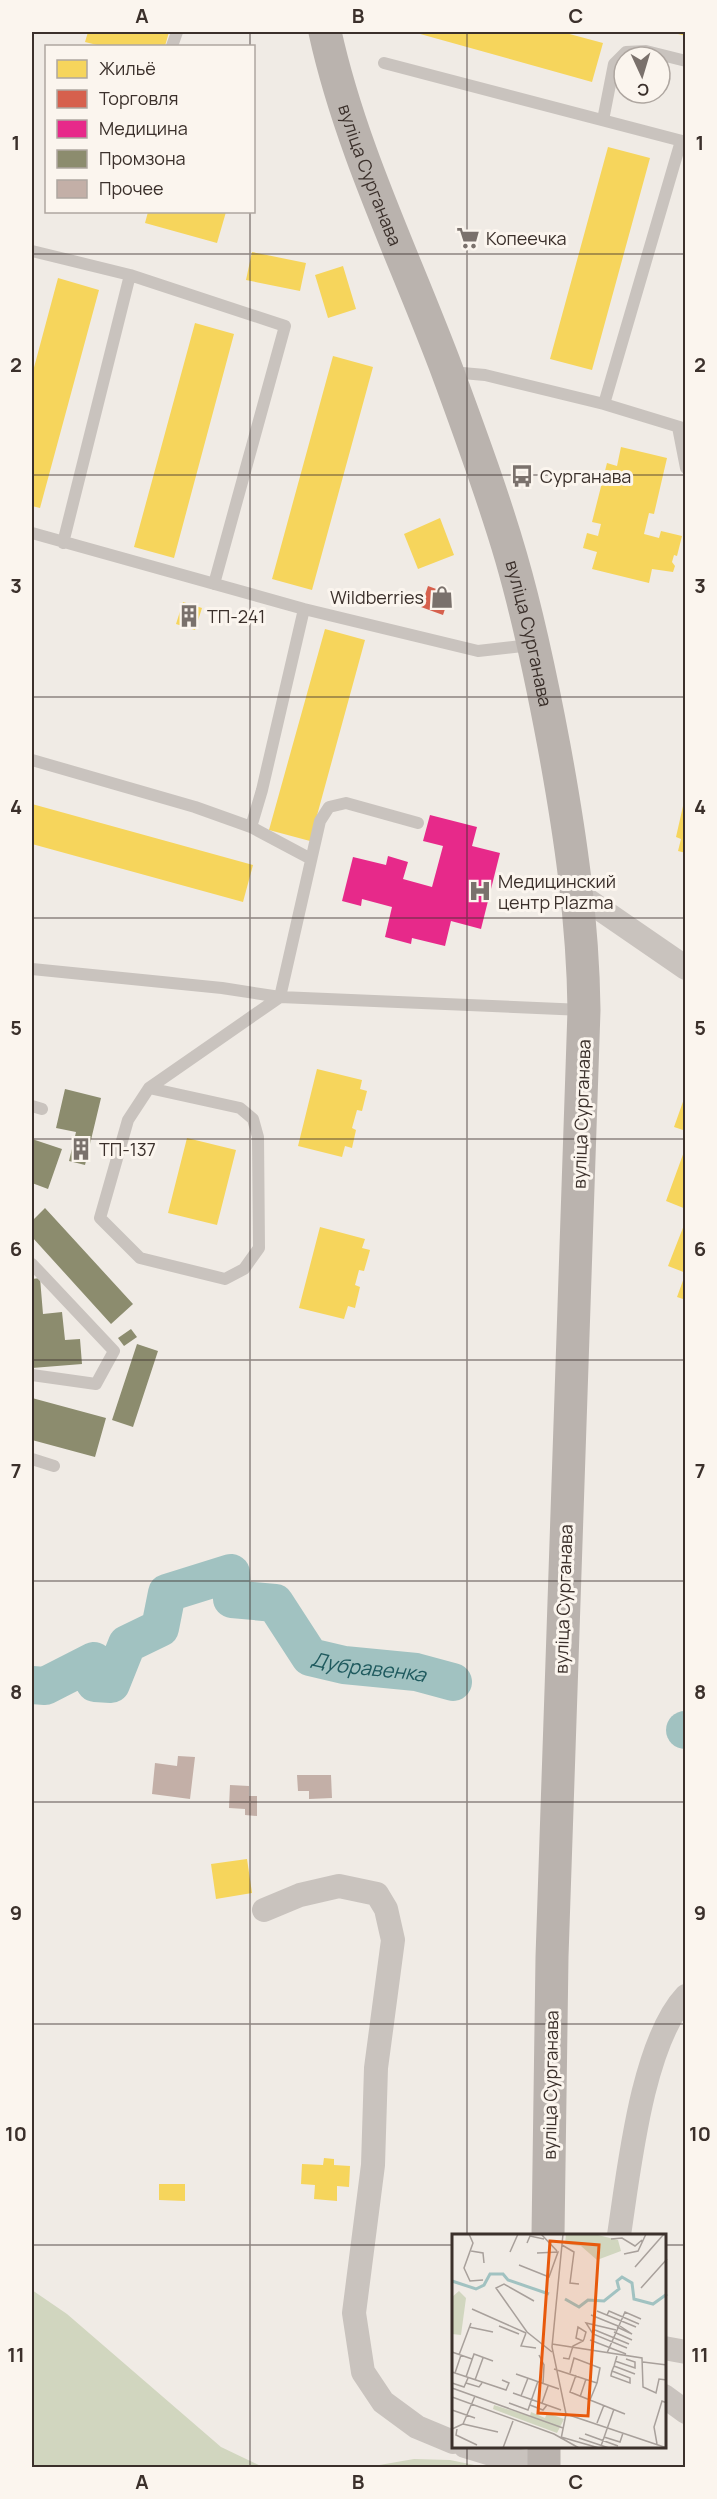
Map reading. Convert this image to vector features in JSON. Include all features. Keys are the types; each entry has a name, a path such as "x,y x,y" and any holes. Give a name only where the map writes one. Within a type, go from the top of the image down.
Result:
{"main road":[{"name":"вуліца Сурганава","path":"325,32 331,59 362,155 447,371 507,545 535,645 561,785 577,893 584,1010 552,1957 548,2234"}],"street":[{"path":"577,893 686,968"},
{"path":"264,1910 300,1895 339,1886 377,1894 386,1909 393,1941 376,2068 373,2165 354,2313 363,2372 383,2402 417,2427 452,2442"},
{"path":"619,2234 635,2133 654,2055 672,2011 686,1996"},
{"path":"666,2348 686,2352"},
{"path":"666,2397 686,2412"},
{"path":"472,2448 511,2460 544,2459"}],"lane":[{"path":"603,120 614,64 626,52 646,51 686,62"},
{"path":"384,63 683,142 604,404"},
{"path":"32,251 130,275 285,326 214,584"},
{"path":"63,543 130,275"},
{"path":"447,371 485,375 604,404 682,428 686,468"},
{"path":"32,533 304,609 478,651 535,645"},
{"path":"251,827 262,790 304,609"},
{"path":"32,760 195,807 251,827 311,859"},
{"path":"149,1088 240,1108 253,1119 258,1137 259,1248 244,1269 225,1279 140,1258 100,1218 128,1120 149,1088 280,997 320,821 329,807 346,803 418,823"},
{"path":"32,969 222,988 280,997 584,1010"},
{"path":"32,1264 114,1351 96,1383 32,1375"},
{"path":"32,1460 54,1466"}],"green space":[{"path":"32,2290 67,2314 221,2447 263,2467 32,2467"},
{"path":"414,2459 450,2460 484,2467 368,2467"}],"building: Жильё":[{"path":"88,32 169,32 165,45 97,45 85,42"},
{"path":"413,32 562,32 603,43 592,82"},
{"path":"670,32 686,32 686,36"},
{"path":"608,147 650,158 592,370 550,359"},
{"path":"148,213 226,213 217,243 145,223"},
{"path":"252,252 306,263 300,291 246,280"},
{"path":"343,266 356,309 328,318 315,275"},
{"path":"58,278 99,290 40,508 32,506 32,375"},
{"path":"195,323 234,334 174,558 134,547"},
{"path":"333,356 373,367 312,590 272,579"},
{"path":"621,447 667,458 654,514 649,513 644,534 659,538 661,531 682,536 677,556 674,555 672,562 675,566 673,572 652,569 649,583 592,569 597,552 583,548 587,533 598,536 601,524 592,522 607,463 617,466"},
{"path":"440,518 454,555 418,569 404,534"},
{"name":"ТП-241","path":"183,602 202,608 195,630 176,624"},
{"path":"325,629 365,640 310,841 269,830"},
{"path":"32,804 253,865 243,902 32,844"},
{"path":"683,806 686,807 686,853 678,851 681,839 676,837"},
{"path":"317,1069 362,1080 360,1089 367,1091 362,1111 357,1110 352,1128 356,1130 352,1148 345,1146 342,1157 298,1146"},
{"path":"686,1097 686,1131 674,1127"},
{"path":"187,1138 236,1150 217,1225 168,1213"},
{"path":"686,1149 686,1209 666,1201"},
{"path":"686,1220 686,1273 668,1266"},
{"path":"320,1227 365,1239 362,1248 370,1250 364,1271 359,1270 355,1285 360,1287 355,1308 348,1306 344,1319 299,1308"},
{"path":"686,1275 686,1300 677,1297"},
{"path":"247,1859 252,1893 216,1899 211,1864"},
{"path":"324,2158 334,2159 334,2165 350,2166 349,2187 337,2186 337,2201 314,2199 315,2185 301,2184 302,2164 323,2165"},
{"path":"159,2184 185,2184 185,2201 159,2200"}],"building: Торговля":[{"path":"428,586 450,594 443,615 421,607"}],"building: Медицина":[{"path":"430,815 477,827 472,846 500,853 481,929 451,921 445,946 412,938 411,944 385,937 392,907 362,899 361,906 342,901 353,857 386,865 388,856 408,862 403,879 432,887 443,846 423,841"}],"building: Промзона":[{"path":"65,1089 101,1098 85,1165 69,1161 76,1132 56,1128"},
{"path":"32,1139 62,1149 48,1189 32,1183"},
{"path":"45,1208 133,1304 111,1324 32,1237 32,1221"},
{"path":"40,1278 43,1314 62,1312 65,1340 80,1339 82,1364 32,1368 32,1279"},
{"path":"131,1329 137,1337 124,1346 118,1338"},
{"path":"137,1344 158,1351 133,1427 112,1420"},
{"path":"32,1398 106,1418 95,1457 32,1440"}],"building: Прочее":[{"path":"178,1756 195,1757 190,1799 152,1794 155,1763 177,1766"},
{"path":"297,1775 331,1775 332,1798 309,1799 309,1791 298,1791"},
{"path":"230,1785 249,1786 249,1796 257,1796 257,1816 245,1815 245,1809 229,1808"}],"waterway":[{"name":"Дубравенка","path":"32,1685 45,1686 94,1661 95,1683 111,1684 127,1644 160,1628 167,1593 231,1573 232,1599 275,1603 310,1657 344,1665 416,1672 453,1682"}],"place":[{"name":"Копеечка","path":"468,238"},
{"name":"Сурганава","path":"522,476"},
{"name":"Wildberries","path":"442,597"},
{"name":"ТП-241","path":"189,616"},
{"name":"Медицинский центр Plazma","path":"480,891"},
{"name":"ТП-137","path":"81,1149"}]}
